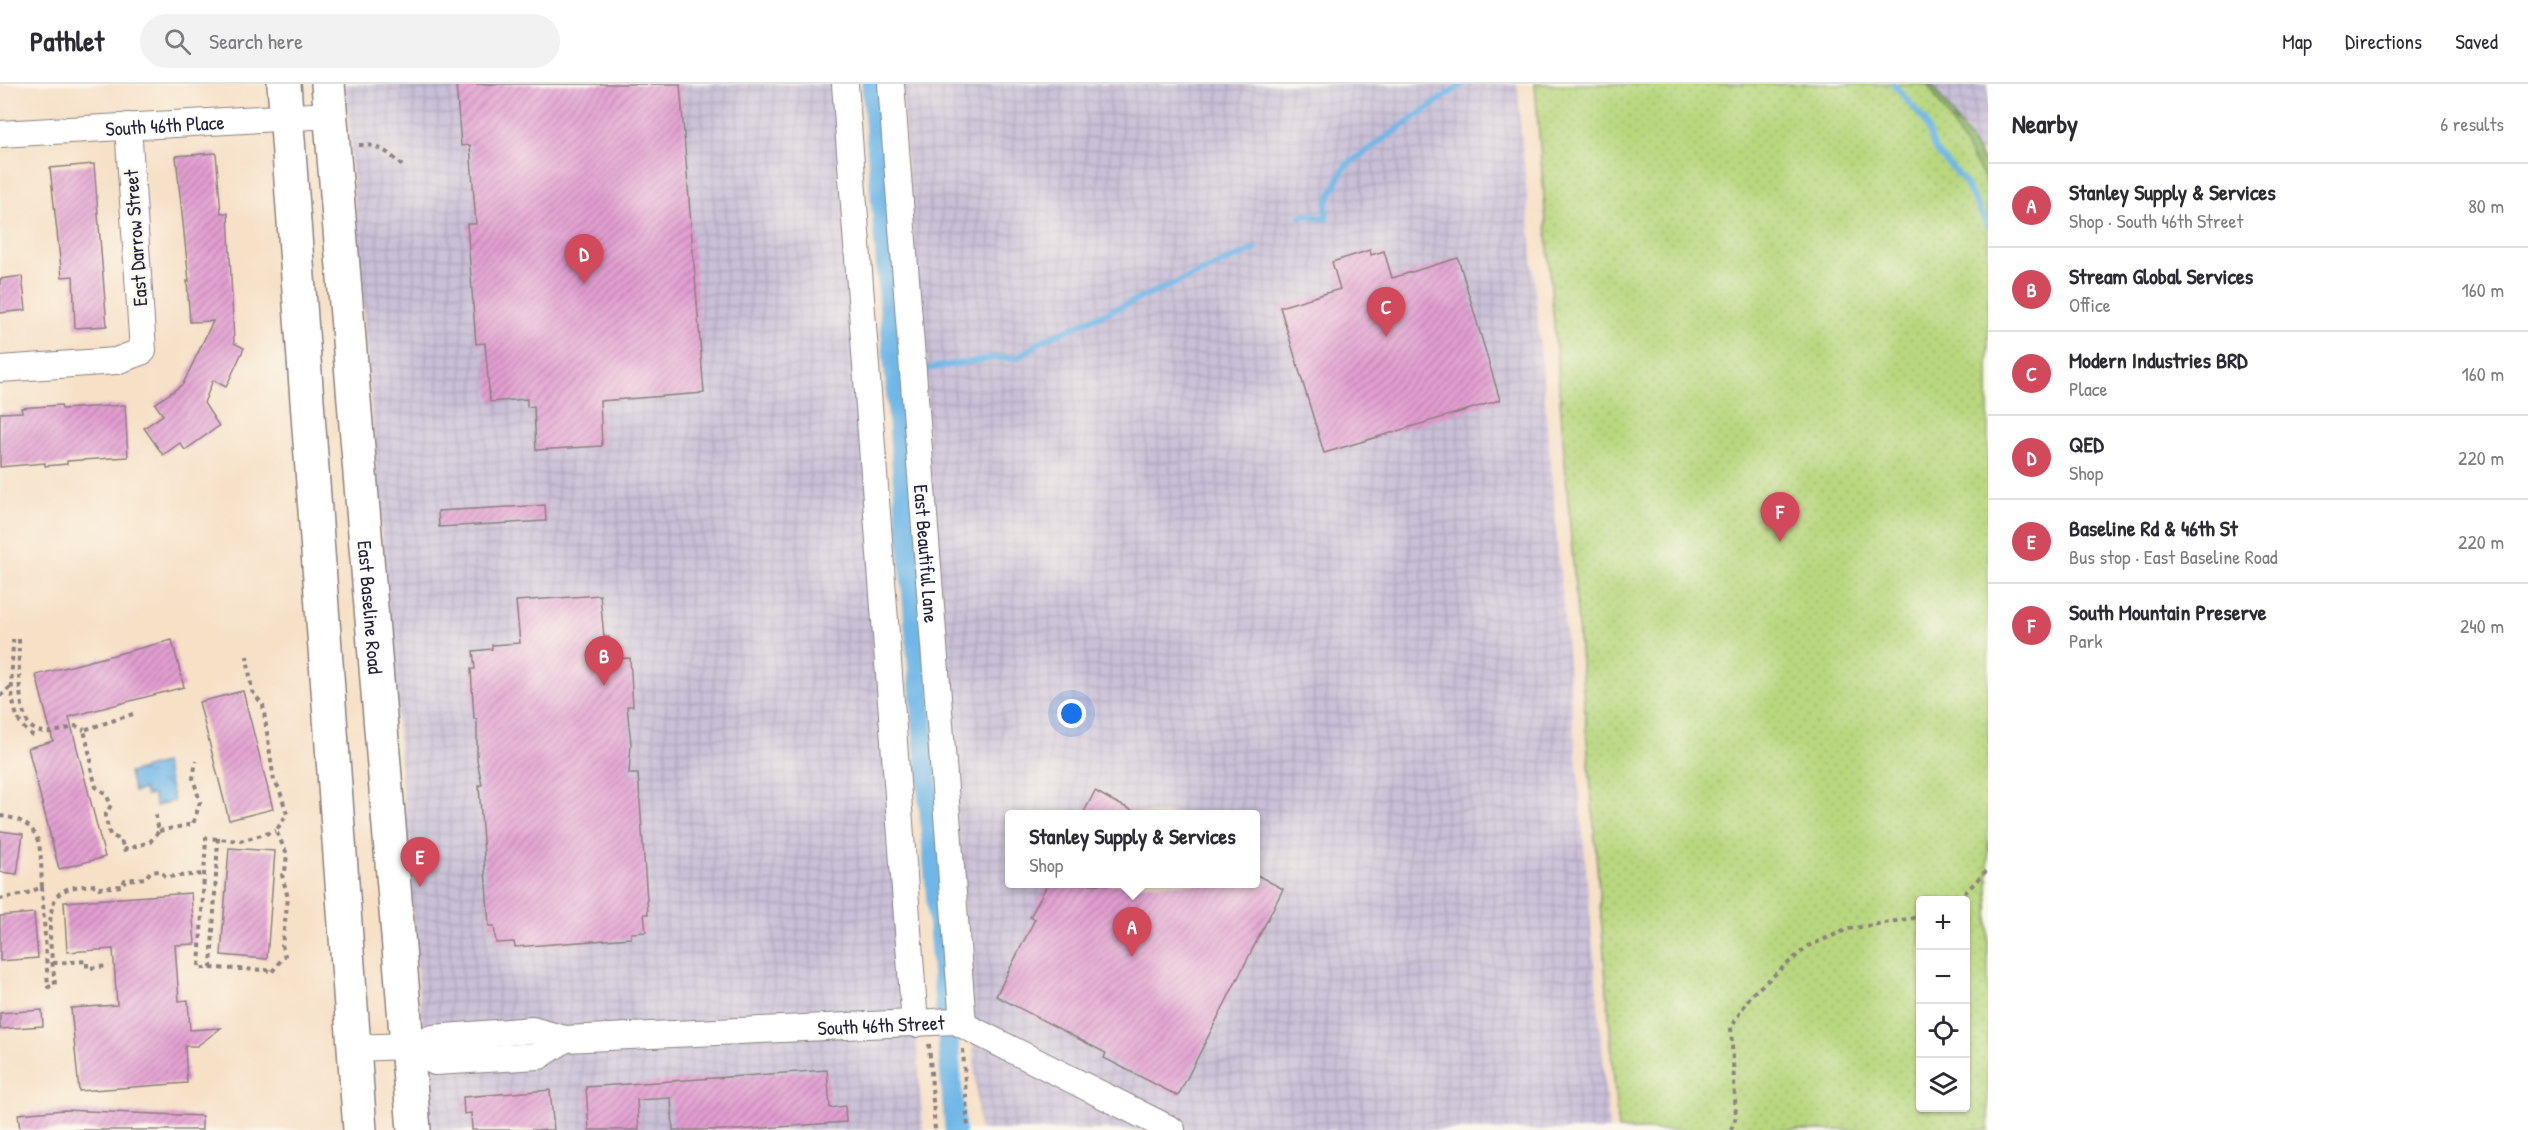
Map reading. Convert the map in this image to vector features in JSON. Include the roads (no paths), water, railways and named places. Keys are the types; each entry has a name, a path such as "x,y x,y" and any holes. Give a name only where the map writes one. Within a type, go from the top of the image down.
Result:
{"main road":[{"path":"284,84 360,1130"},
{"name":"East Baseline Road","path":"329,99 414,1130"},
{"path":"321,611 370,608"}],"street":[{"path":"845,84 939,1023"},
{"name":"East Beautiful Lane","path":"891,84 939,1023"},
{"name":"South 46th Place","path":"0,134 287,117 329,99"},
{"name":"East Darrow Street","path":"0,369 116,361 143,351 128,126"},
{"name":"South 46th Street","path":"353,1048 407,1046 433,1038 532,1030 565,1039 939,1023 1172,1130"}],"water":[{"path":"164,763 174,801 156,806 153,795 146,796 144,789 134,792 129,773"}],"waterway":[{"path":"872,84 955,1130"},
{"path":"1301,217 1307,215 1326,219 1326,204 1345,166 1462,84"},
{"path":"1893,84 1925,121 1935,150 1963,180 1988,226"},
{"path":"926,369 994,358 1017,358 1045,339 1255,249"}],"place":[{"name":"QED","path":"584,284"},
{"name":"Modern Industries BRD","path":"1386,337"},
{"name":"South Mountain Preserve","path":"1780,542"},
{"name":"Stream Global Services","path":"604,686"},
{"name":"Baseline Rd & 46th St","path":"420,887"},
{"name":"Stanley Supply & Services","path":"1132,957"}]}
